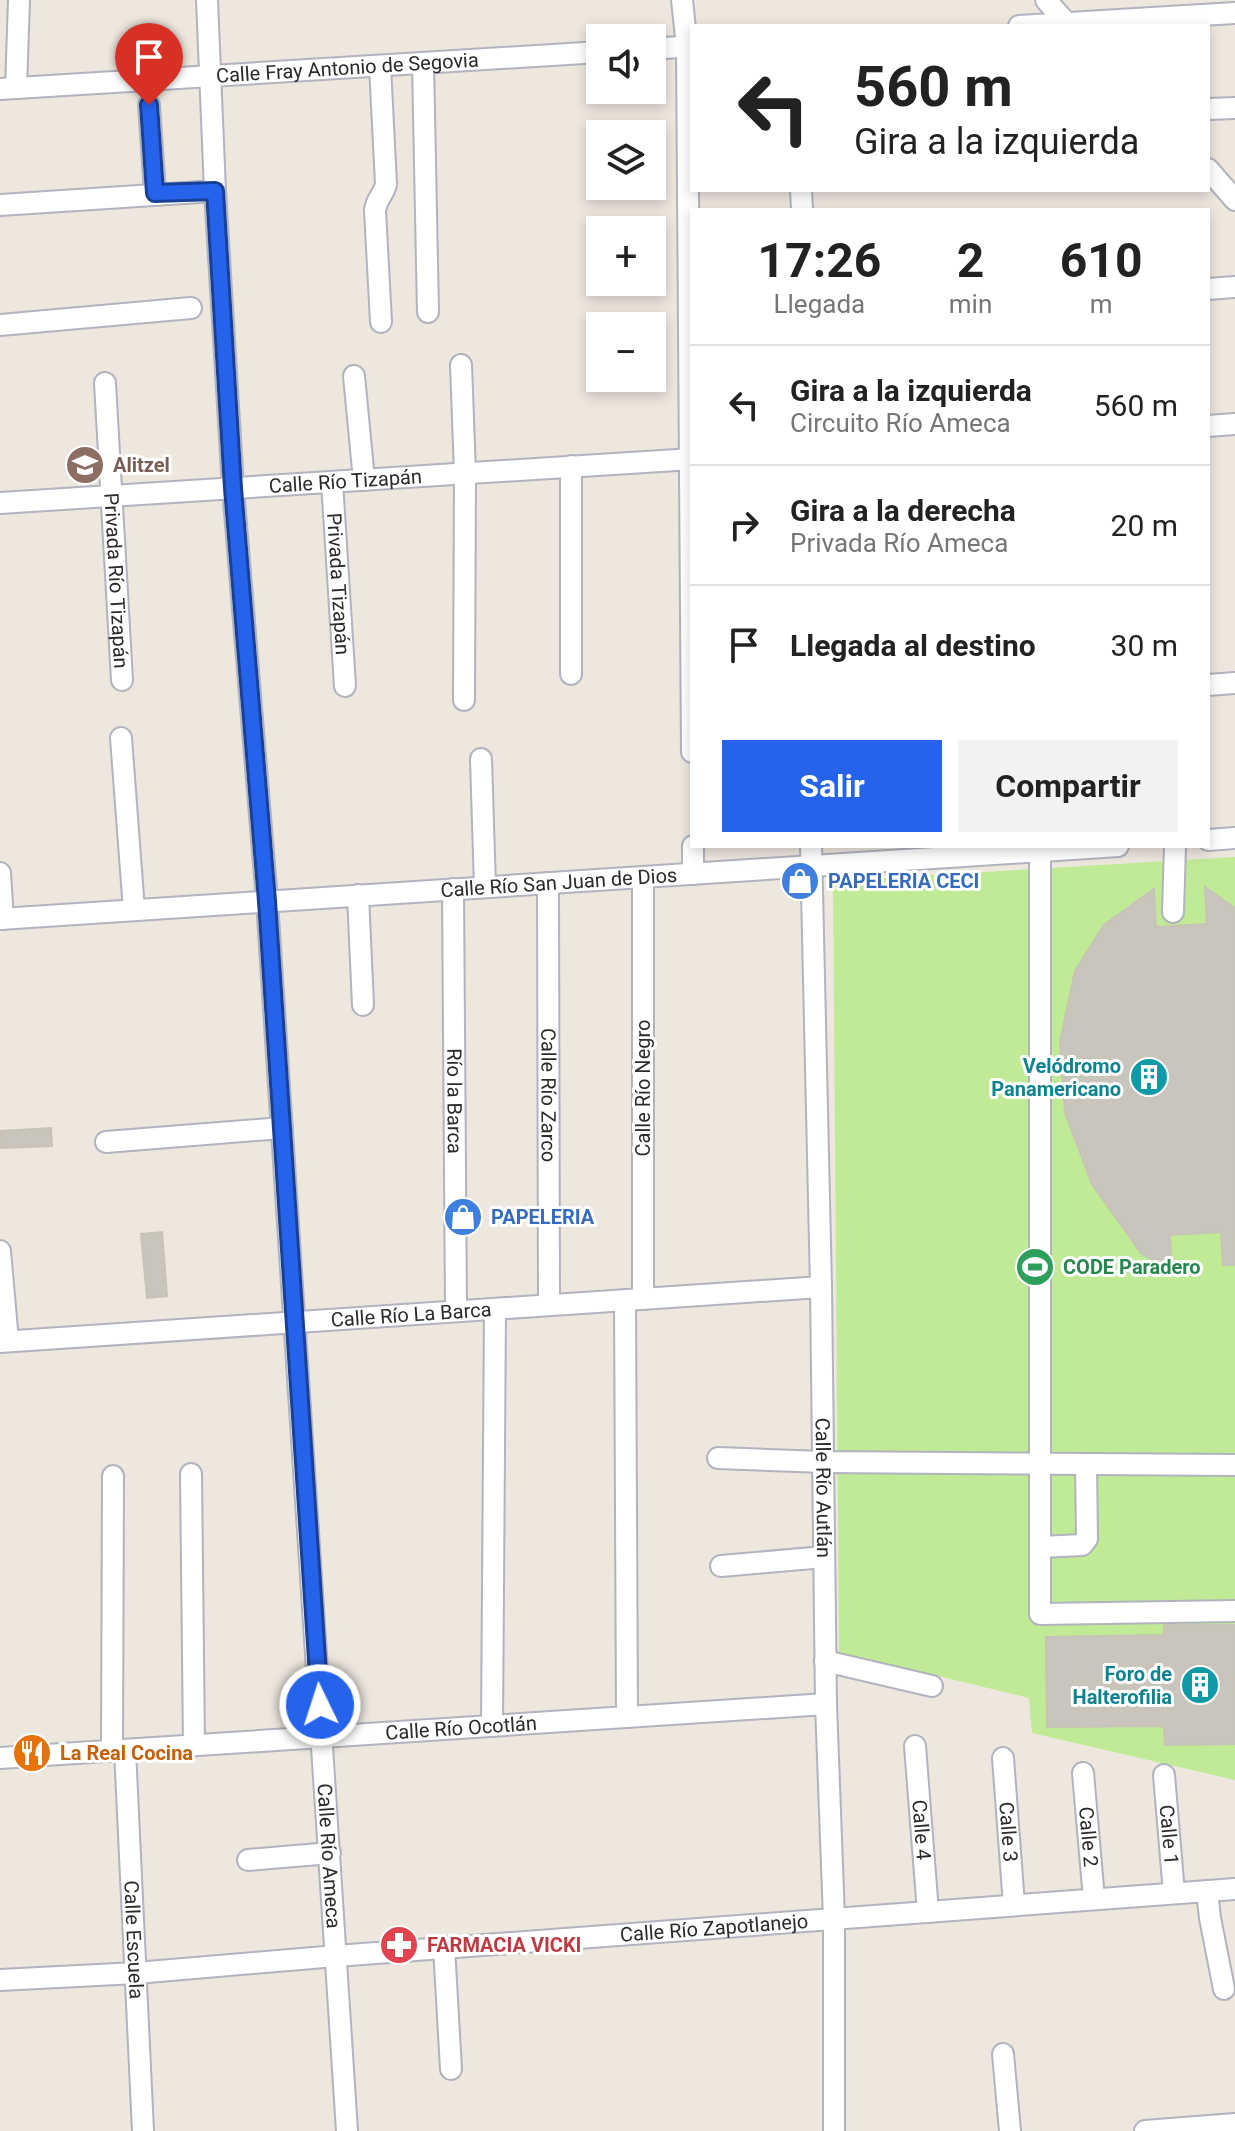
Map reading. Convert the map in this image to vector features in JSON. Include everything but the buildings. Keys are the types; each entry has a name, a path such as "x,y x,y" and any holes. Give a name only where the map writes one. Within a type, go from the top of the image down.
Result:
{"street":[{"path":"8,89 19,0"},
{"name":"Calle Río Ameca","path":"207,0 233,488 267,901 347,2131"},
{"path":"682,0 689,47 690,459"},
{"path":"1046,0 1068,24 1235,13"},
{"path":"666,48 689,47"},
{"name":"Calle Fray Antonio de Segovia","path":"8,89 586,53"},
{"path":"423,63 428,312"},
{"path":"380,66 386,184 384,193 377,199 375,210 381,322"},
{"path":"149,105 155,193"},
{"path":"1210,109 1235,108"},
{"path":"1210,171 1235,200"},
{"path":"0,205 215,191"},
{"path":"1210,289 1235,287"},
{"path":"0,325 191,308"},
{"path":"461,365 465,473 464,700"},
{"path":"354,376 364,480"},
{"name":"Privada Río Tizapán","path":"105,383 122,680"},
{"path":"1210,426 1235,424"},
{"name":"Calle Río Tizapán","path":"0,503 690,459"},
{"path":"571,466 571,674"},
{"name":"Privada Tizapán","path":"332,482 345,686"},
{"path":"1210,685 1235,683"},
{"path":"121,738 134,910"},
{"path":"481,759 485,887"},
{"path":"1210,840 1235,838"},
{"path":"693,848 693,874"},
{"name":"Calle Río San Juan de Dios","path":"2,919 693,874 811,856 1087,848"},
{"path":"1173,912 1175,848"},
{"path":"1040,851 1040,1614 1235,1611"},
{"name":"Calle Río Autlán","path":"811,856 821,1287 825,1661 834,1919 834,2131"},
{"path":"0,873 2,919"},
{"name":"Calle Río Negro","path":"627,1717 643,877"},
{"name":"Calle Río Zarco","path":"548,883 549,1305"},
{"name":"Río la Barca","path":"453,889 456,1311"},
{"path":"358,895 363,1005"},
{"path":"106,1142 282,1128"},
{"path":"0,1251 4,1341"},
{"name":"Calle Río La Barca","path":"4,1341 821,1287"},
{"path":"492,1726 495,1309"},
{"path":"718,1458 823,1462 1235,1465"},
{"path":"1040,1547 1082,1545 1087,1539 1086,1464"},
{"path":"191,1474 194,1745"},
{"name":"Calle Escuela","path":"113,1476 118,1750 136,1973 143,2131"},
{"path":"721,1566 824,1557"},
{"path":"825,1661 932,1686"},
{"name":"Calle Río Ocotlán","path":"0,1758 826,1704"},
{"name":"Calle 4","path":"915,1746 928,1912"},
{"name":"Calle 3","path":"1003,1758 1014,1905"},
{"name":"Calle 2","path":"1083,1773 1094,1899"},
{"name":"Calle 1","path":"1164,1775 1174,1893"},
{"path":"248,1860 330,1853"},
{"name":"Calle Río Zapotlanejo","path":"0,1980 136,1973 444,1947 1235,1889"},
{"path":"1207,1891 1224,1989"},
{"path":"444,1947 451,2069"},
{"path":"1003,2054 1010,2131"},
{"path":"1145,2131 1235,2124"}],"green space":[{"name":"CODE Paradero","path":"1235,857 1235,1780 1032,1733 1029,1698 839,1652 833,881"}],"place":[{"name":"Alitzel","path":"85,465"},
{"name":"PAPELERIA CECI","path":"800,881"},
{"name":"Velódromo Panamericano","path":"1149,1077"},
{"name":"PAPELERIA","path":"463,1217"},
{"name":"CODE Paradero","path":"1035,1267"},
{"name":"Foro de Halterofilia","path":"1200,1685"},
{"name":"La Real Cocina","path":"32,1753"},
{"name":"FARMACIA VICKI","path":"399,1945"}],"route":[{"path":"149,105 155,193 215,191 233,488 267,901 320,1705"}]}
